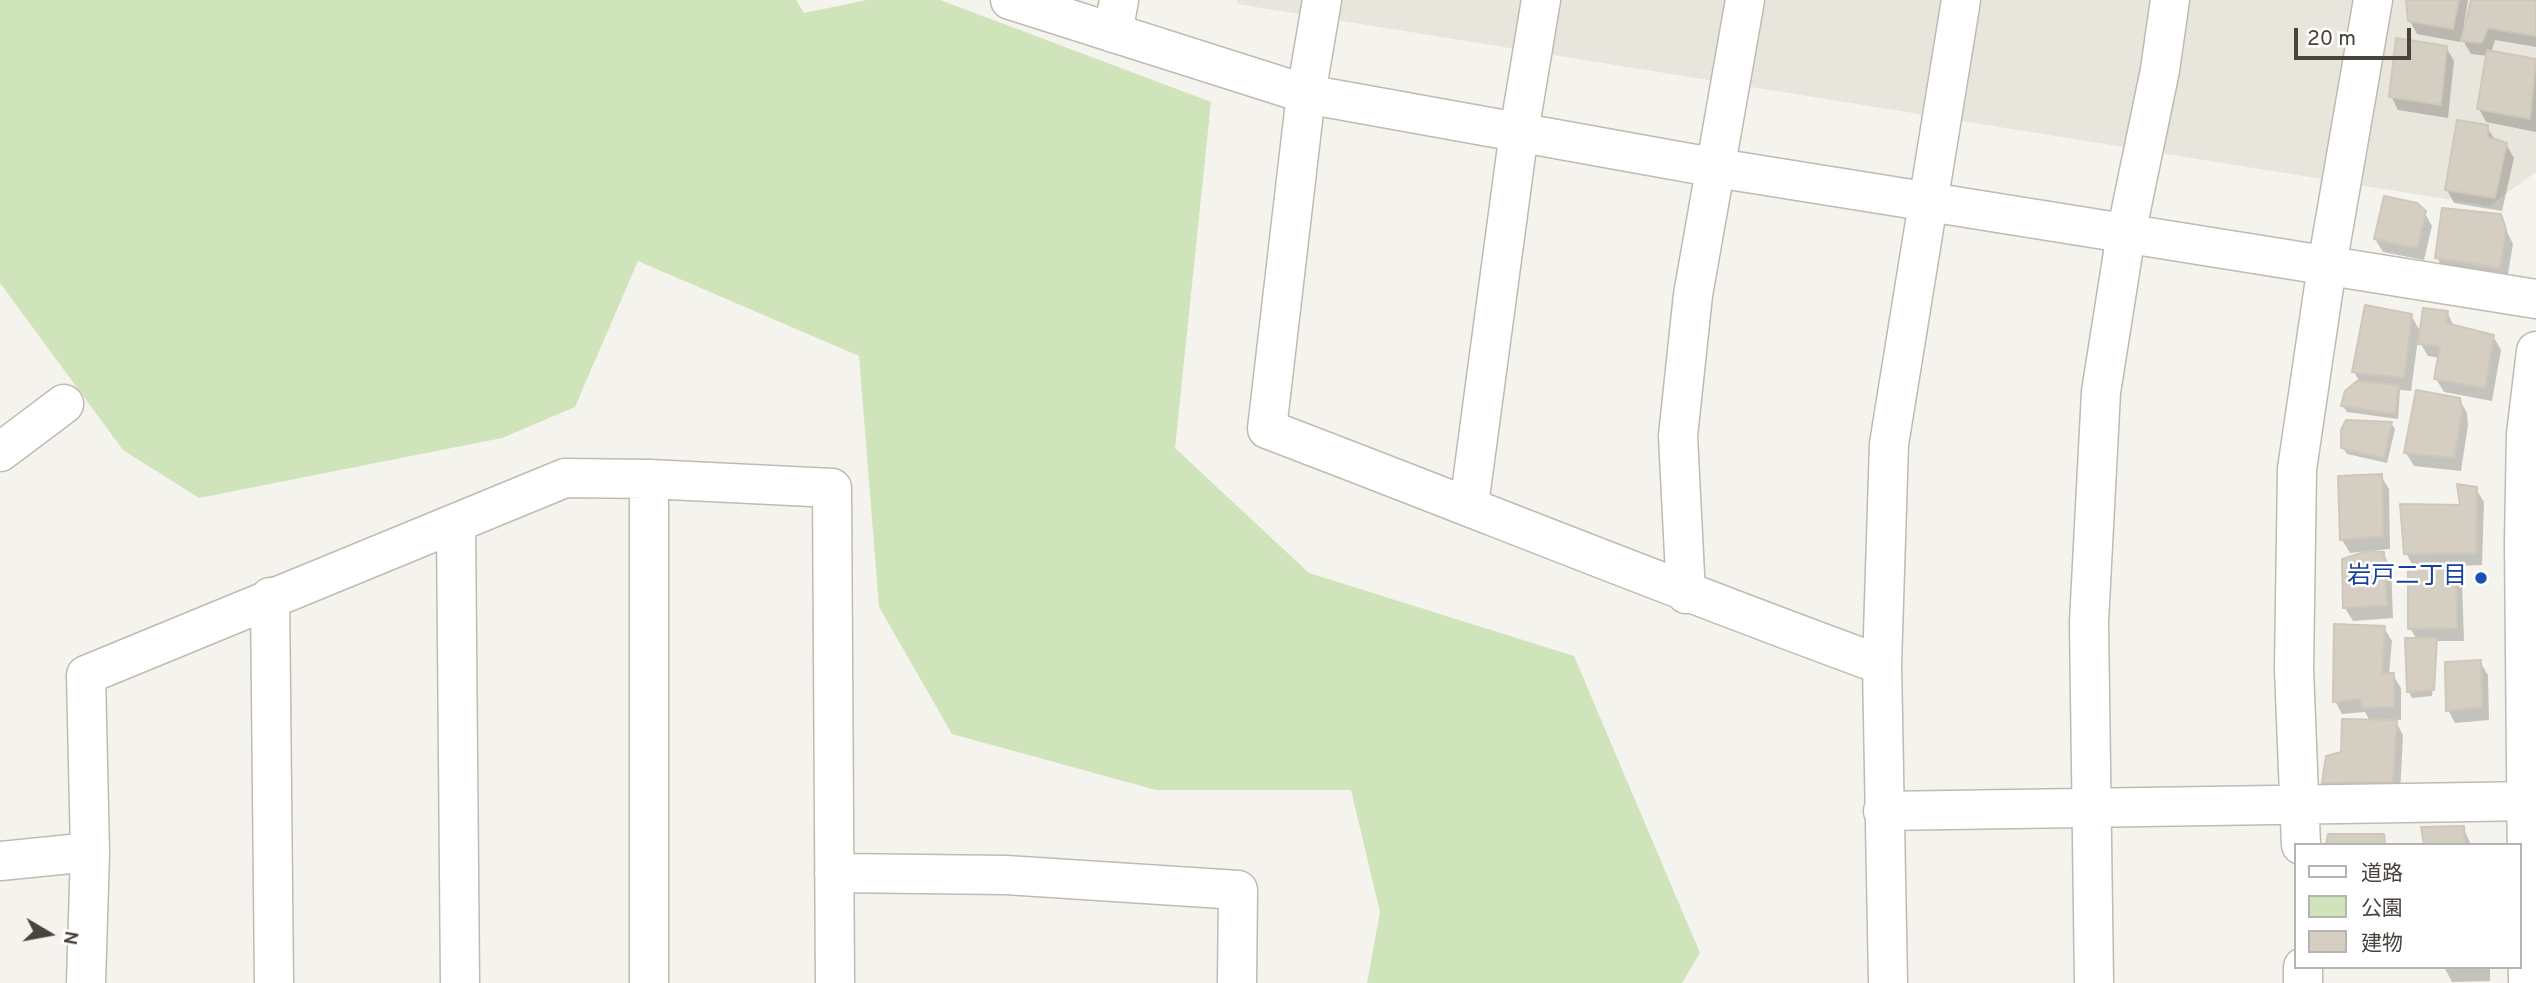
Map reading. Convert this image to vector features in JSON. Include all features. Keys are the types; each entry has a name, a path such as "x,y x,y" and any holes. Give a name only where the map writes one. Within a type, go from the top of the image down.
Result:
{"street":[{"path":"1010,0 1116,16 1306,94 1717,168 2536,299"},
{"path":"1322,0 1306,94 1267,429 1469,505 1686,594 1882,665"},
{"path":"1469,505 1519,132 1541,0"},
{"path":"1686,594 1678,436 1693,295 1745,0"},
{"path":"1888,983 1882,665 1889,444 1962,0"},
{"path":"2094,983 2089,622 2101,392 2126,233 2160,70 2171,0"},
{"path":"2301,843 2294,668 2297,469 2327,266 2373,0"},
{"path":"2528,983 2531,801 2530,542 2526,434 2536,351"},
{"path":"0,452 64,404"},
{"path":"86,983 90,852 86,675 270,597 456,526 565,478 649,478 832,488 835,983"},
{"path":"649,478 649,983"},
{"path":"456,526 460,983"},
{"path":"270,597 274,983"},
{"path":"1883,811 2531,801"},
{"path":"0,861 90,852"},
{"path":"834,873 1006,875 1238,890 1237,983"}],"shaded area":[{"path":"1237,0 2536,0 2536,172 2489,206 1237,4"}],"green space":[{"path":"0,0 796,0 804,13 867,0 940,0 1211,102 1175,448 1309,573 1574,656 1700,953 1682,983 1367,983 1380,912 1351,790 1156,790 952,734 879,607 859,356 638,261 575,407 502,438 199,498 123,450 0,283"}],"building":[{"path":"2406,0 2459,0 2453,29 2408,21"},
{"path":"2471,0 2536,0 2536,36 2488,28 2482,43 2461,41"},
{"path":"2396,38 2447,46 2441,105 2389,97"},
{"path":"2487,50 2536,59 2530,119 2477,109"},
{"path":"2457,120 2488,125 2488,137 2507,143 2495,198 2445,190"},
{"path":"2384,196 2417,203 2426,211 2417,248 2374,239"},
{"path":"2442,208 2501,214 2506,229 2500,268 2435,258"},
{"path":"2365,305 2412,314 2404,378 2352,372"},
{"path":"2423,308 2448,311 2446,323 2494,335 2485,388 2434,379 2440,346 2418,344"},
{"path":"2357,381 2399,385 2395,414 2341,406 2345,391"},
{"path":"2416,390 2460,398 2462,411 2454,458 2404,453"},
{"path":"2346,420 2392,422 2384,458 2341,448 2341,430"},
{"path":"2382,474 2383,536 2340,540 2338,476"},
{"path":"2457,484 2477,487 2476,553 2404,554 2400,504 2460,505"},
{"path":"2368,551 2384,552 2387,605 2343,608 2342,559"},
{"path":"2456,565 2457,628 2408,629 2408,567"},
{"path":"2334,624 2385,626 2382,673 2394,673 2394,707 2361,708 2361,699 2333,702"},
{"path":"2405,638 2437,638 2434,690 2407,692"},
{"path":"2481,660 2482,707 2446,711 2445,662"},
{"path":"2342,719 2397,720 2393,782 2322,783 2326,756 2341,752"},
{"path":"2464,826 2465,843 2424,843 2421,827"},
{"path":"2328,834 2384,834 2385,843 2326,843"}],"place":[{"name":"岩戸二丁目","path":"2481,578"}]}
